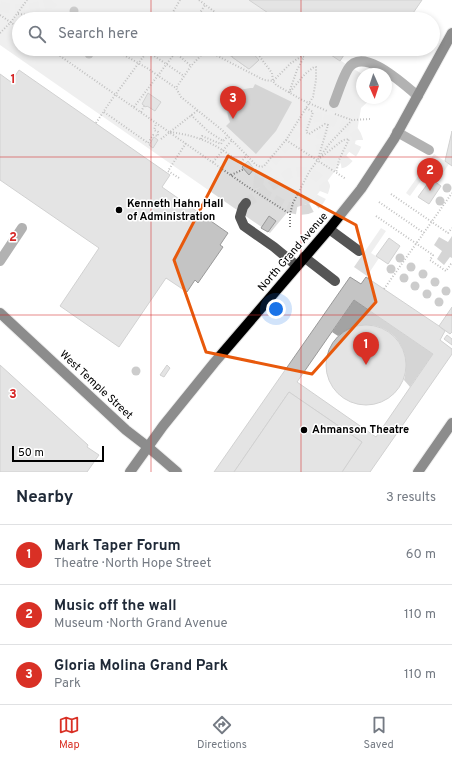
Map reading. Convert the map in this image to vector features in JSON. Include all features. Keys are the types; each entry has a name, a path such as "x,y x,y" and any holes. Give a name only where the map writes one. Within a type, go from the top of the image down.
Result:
{"main road":[{"name":"North Grand Avenue","path":"440,55 452,33"},
{"name":"North Grand Avenue","path":"130,472 214,363 329,229 369,178 418,96 440,56"},
{"name":"West Temple Street","path":"0,313 126,430 177,472"},
{"path":"420,471 452,423"}],"lane":[{"path":"334,103 349,68 357,62 366,61 376,64 418,96"},
{"path":"397,132 429,150"},
{"path":"246,203 240,217 244,226 274,247 297,266"},
{"path":"0,261 22,228"},
{"path":"329,229 359,250"},
{"path":"304,258 335,281"}],"path":[{"path":"18,12 27,0"},
{"path":"173,12 180,0"},
{"path":"199,0 214,12"},
{"path":"200,12 205,5"},
{"path":"0,15 11,22 0,33"},
{"path":"60,56 231,175 290,214"},
{"path":"125,56 176,88 181,97 228,136 258,166 264,166 286,140 309,104 313,97 316,80 316,68 314,67 305,74 289,93"},
{"path":"96,123 144,56"},
{"path":"156,56 184,76"},
{"path":"134,107 173,56"},
{"path":"179,56 192,66"},
{"path":"176,88 200,56"},
{"path":"218,56 264,80 273,81 289,93 321,109"},
{"path":"259,56 272,73 273,81"},
{"path":"273,81 291,64 302,56 304,57 297,70 289,93"},
{"path":"140,112 144,106"},
{"path":"306,108 313,112 306,132 309,134 325,124 328,125 317,160"},
{"path":"161,139 198,110"},
{"path":"104,112 148,142 153,135 158,136 158,132 154,130 156,123"},
{"path":"191,115 209,132 223,141"},
{"path":"337,115 352,120 370,119"},
{"path":"290,227 290,214 299,192 317,160 333,139 352,120"},
{"path":"170,132 189,135 201,139 223,150 239,162 241,162 247,155"},
{"path":"201,139 202,136 221,144 228,136"},
{"path":"317,160 343,140 348,138 349,139 336,173"},
{"path":"213,162 232,140"},
{"path":"286,140 346,179"},
{"path":"178,178 168,171 186,143"},
{"path":"231,175 244,169"},
{"path":"384,289 452,193"},
{"path":"391,194 448,233 452,228"},
{"path":"379,202 424,233"},
{"path":"376,216 433,255 430,260 446,271 452,264"}],"highlighted area":[{"path":"228,156 356,225 376,302 312,374 206,352 174,260"}],"shaded area":[{"path":"0,0 249,0 267,12 12,12 12,53 0,45"},
{"path":"16,56 333,56 356,70 356,104 365,104 361,108 355,144 311,203 290,209 270,233"},
{"path":"255,84 292,102 276,131 256,154 226,126 230,122 227,109 231,98 239,91 253,88"},
{"path":"434,154 449,164 436,183 425,175 410,196 406,193"},
{"path":"381,228 386,231 371,253 379,258 367,276 354,267"},
{"path":"452,236 452,258 450,257 444,265 437,259 442,251 434,245 439,237 448,242"},
{"path":"354,300 433,354 410,387 404,380 406,365 404,351 397,340 388,331 377,326 364,325 351,328 338,336 332,332"}],"building":[{"path":"249,0 422,0 414,12 267,12"},
{"path":"231,56 255,56 259,60 249,69"},
{"path":"255,56 259,60 249,69 232,57"},
{"path":"332,56 343,56 340,61"},
{"name":"Kenneth Hahn Hall of Administration","path":"19,70 170,175 162,187 228,233 220,245 223,247 198,283 195,280 187,292 166,278 119,347 60,306 99,248 0,180 0,74 11,82"},
{"path":"148,93 161,102 155,111 142,104"},
{"path":"452,131 452,166 445,161"},
{"path":"154,137 158,140 153,148 149,145"},
{"path":"248,161 254,169 249,175 242,167"},
{"path":"431,179 441,186 429,204 418,197"},
{"path":"269,216 276,221 268,232 261,228"},
{"path":"389,238 400,246 388,264 376,256"},
{"path":"350,277 361,284 366,277 445,331 440,340 452,349 452,354 370,472 342,472 362,442 289,392 234,472 214,472","holes":["354,300 433,354 376,437 297,382"]},
{"path":"452,307 452,332 450,334 439,326"},
{"path":"366,325 381,328 394,337 403,350 406,365 403,380 394,393 381,402 366,405 351,402 338,393 329,380 326,365 329,350 338,337 351,328"},
{"path":"447,335 452,339 452,345 444,339"},
{"path":"0,365 88,445 87,447 99,455 87,472 0,472"},
{"path":"167,365 170,368 164,377 160,375"},
{"name":"Ahmanson Theatre","path":"289,392 362,442 342,472 234,472"}],"tunnel":[{"path":"0,6 14,9 26,9 53,3 55,0"},
{"path":"246,203 290,173 295,172 305,172 315,175 325,186 322,196 317,203 306,210 299,210 283,205 263,193 261,191 260,190 258,184 259,178 306,121 315,117 322,117 352,129 354,131 358,142 347,160 342,163 336,163 330,160 323,152 320,143 321,138 334,103"}],"place":[{"name":"Gloria Molina Grand Park","path":"233,119"},
{"name":"Music off the wall","path":"430,191"},
{"name":"Kenneth Hahn Hall of Administration","path":"119,210"},
{"name":"Mark Taper Forum","path":"366,365"},
{"name":"Ahmanson Theatre","path":"304,430"}]}
